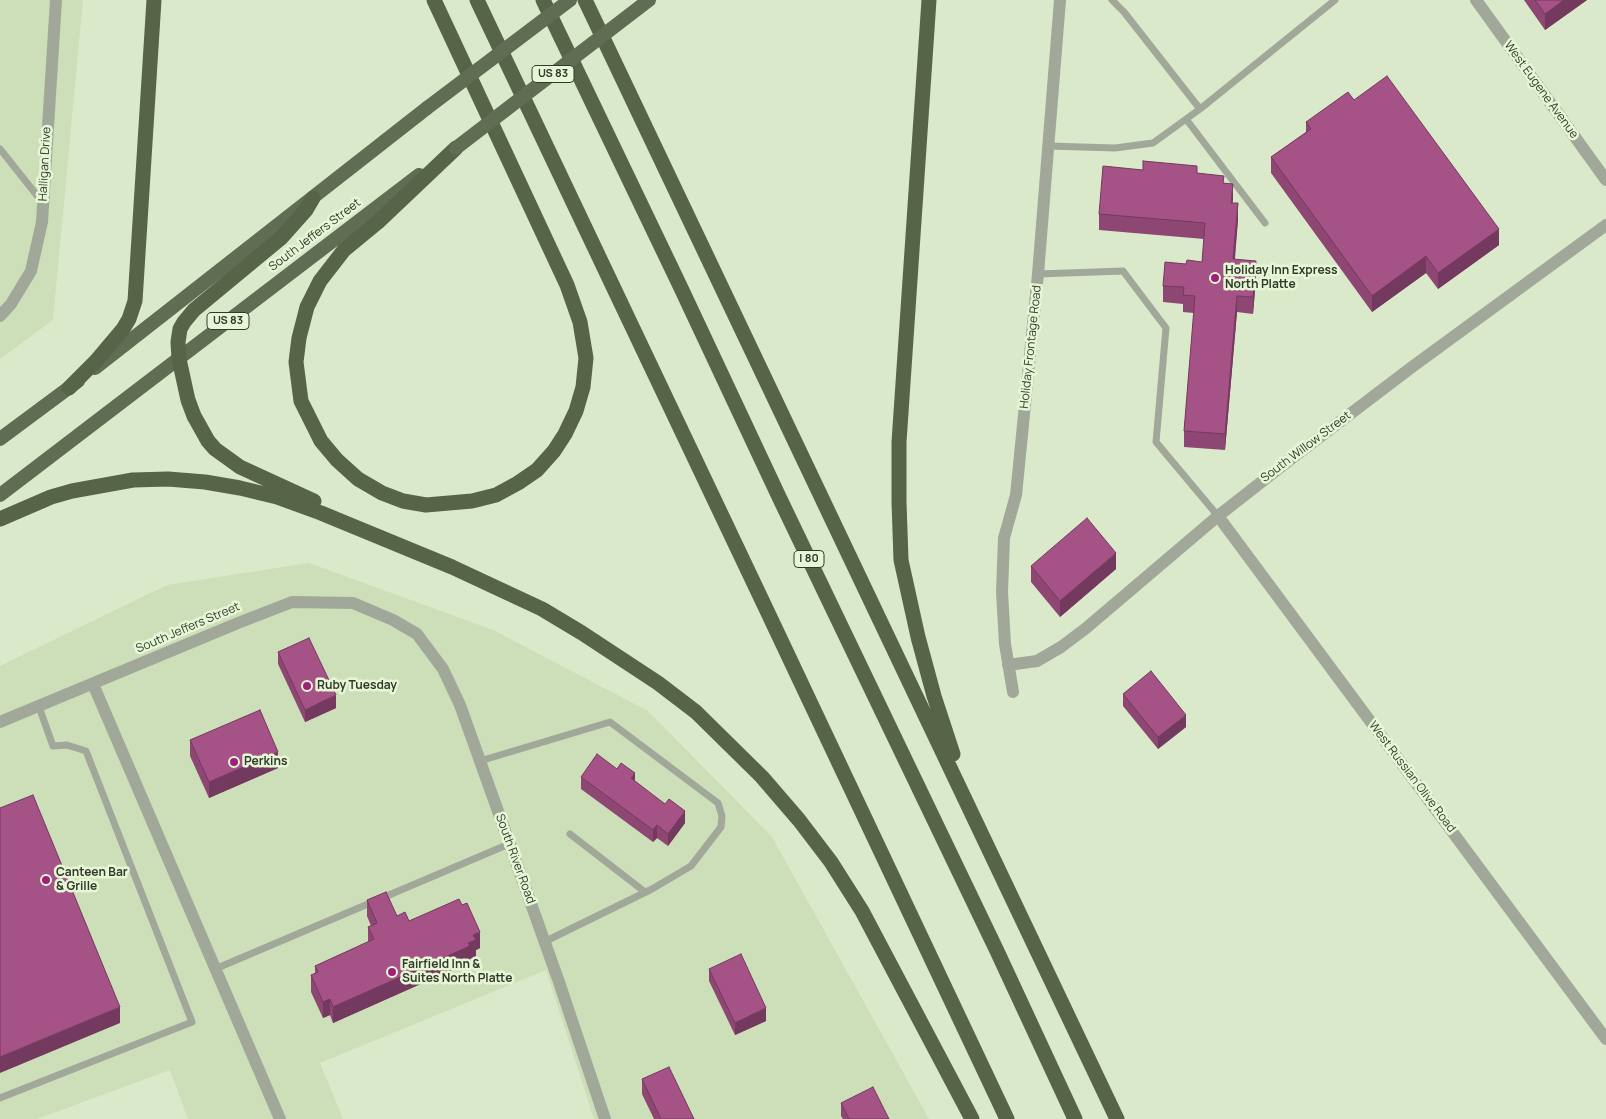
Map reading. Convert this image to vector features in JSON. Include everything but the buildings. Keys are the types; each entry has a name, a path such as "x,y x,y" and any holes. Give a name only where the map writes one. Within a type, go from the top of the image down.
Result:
{"highway":[{"path":"69,388 123,329 129,320 136,301 154,0"},
{"path":"434,0 567,285 580,322 586,358 583,387 576,410 554,452 537,470 518,483 496,494 472,502 426,505 403,501 382,493 358,479 336,460 321,441 301,401 296,362 298,338 307,307 320,281 344,250 378,222 456,148"},
{"path":"476,0 769,615 1006,1119"},
{"name":"I 80","path":"544,0 780,499 997,951 1074,1119"},
{"path":"0,439 69,388 427,108 570,0"},
{"path":"585,0 1117,1119"},
{"name":"South Jeffers Street","path":"0,495 649,0"},
{"path":"929,0 899,442 901,560 918,637 934,696 951,748 994,858"},
{"path":"313,198 306,210 281,238 194,310 184,322 178,342 179,359 188,400 194,416 208,441 228,459 262,478 373,526 452,568"},
{"path":"0,518 51,497 133,480 205,482 277,497 320,512 452,568 542,609 651,677 696,712 762,777 799,820 831,862 857,903 972,1119"}],"street":[{"name":"Halligan Drive","path":"0,316 11,304 31,271 42,222 56,0"},
{"name":"Holiday Frontage Road","path":"1013,692 1005,644 1002,592 1004,538 1016,496 1038,274 1060,0"},
{"name":"West Eugene Avenue","path":"1476,0 1606,180"},
{"name":"South Willow Street","path":"1008,665 1037,661 1061,647 1085,629 1218,516 1412,367 1606,225"},
{"name":"West Russian Olive Road","path":"1218,516 1606,1039"},
{"name":"South Jeffers Street","path":"0,722 292,602 353,603 393,620"},
{"name":"South River Road","path":"393,620 417,634 443,668 460,705 605,1119"},
{"path":"93,684 280,1119"}],"lane":[{"path":"1113,0 1200,109"},
{"path":"1048,146 1115,148 1153,142 1200,109 1335,0"},
{"path":"1186,119 1265,223"},
{"path":"0,149 43,203"},
{"path":"1038,274 1123,272 1166,328 1156,442 1218,516"},
{"path":"0,1098 192,1022 86,751 66,745 52,746 39,707"},
{"path":"480,761 610,722 718,803 722,816 721,827 691,866 644,892 544,942"},
{"path":"570,834 644,892"},
{"path":"215,969 509,844"}],"shaded area":[{"path":"0,0 83,0 53,320 0,359"},
{"path":"309,563 493,630 648,711 772,837 929,1119 594,1119 546,970 320,1063 343,1119 188,1119 170,1070 37,1119 0,1119 0,666 167,585"}],"place":[{"name":"Holiday Inn Express North Platte","path":"1215,278"},
{"name":"Ruby Tuesday","path":"307,686"},
{"name":"Perkins","path":"234,762"},
{"name":"Canteen Bar & Grille","path":"46,880"},
{"name":"Fairfield Inn & Suites North Platte","path":"392,972"}]}
